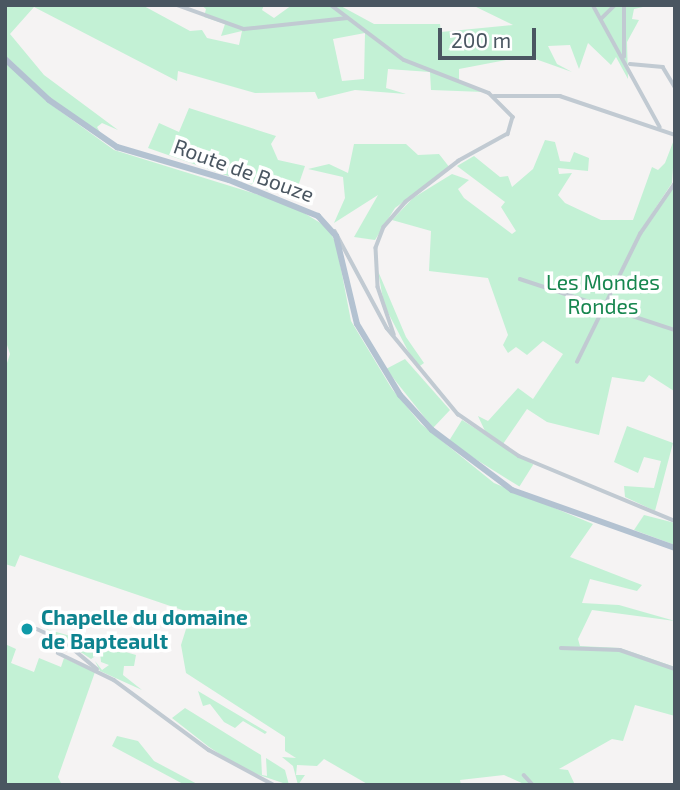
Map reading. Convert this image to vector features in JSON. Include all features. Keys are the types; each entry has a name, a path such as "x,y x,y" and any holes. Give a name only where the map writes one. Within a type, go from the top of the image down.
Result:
{"main road":[{"name":"Route de Bouze","path":"5,59 49,100 117,147 288,201 334,230"},
{"path":"334,230 357,324 400,396 432,430 512,490 675,548"}],"street":[{"path":"177,5 244,29 347,18"},
{"path":"331,5 404,60 489,93 513,117 508,134 459,161 406,202 380,233 377,287 394,334"},
{"path":"593,5 602,18 609,40 630,64 640,97 662,128"},
{"path":"602,18 615,5"},
{"path":"624,5 624,57"},
{"path":"630,64 663,67 675,87"},
{"path":"494,96 560,96 662,128 675,135"},
{"path":"577,362 640,234 675,183"},
{"path":"334,230 344,241 363,290 445,401 507,449 675,521"},
{"path":"520,279 675,331"},
{"path":"37,629 87,657 98,671"},
{"path":"561,648 620,650 675,669"},
{"path":"58,653 98,671 220,757 274,785"},
{"path":"524,775 533,785"}],"green space":[{"path":"5,5 142,5 190,31 202,30 207,38 239,45 242,31 221,36 225,24 204,17 206,9 201,5 264,5 262,10 274,18 292,5 339,5 374,24 440,24 441,32 513,25 472,5 652,5 634,9 632,19 639,20 627,42 628,79 616,57 611,65 588,43 579,69 570,45 548,46 557,64 572,72 527,56 459,69 459,80 484,92 431,90 430,72 388,69 386,88 406,94 355,90 318,99 315,92 255,93 178,71 177,81 34,7 10,34 44,75 118,130 102,123 97,127 102,136 47,95 5,55","holes":["365,33 364,79 342,81 333,39"]},
{"path":"5,61 46,101 114,150 291,205 327,227 336,243 351,321 392,389 421,424 494,483 593,524 570,557 642,585 637,591 590,579 582,603 619,605 675,621 592,610 578,639 580,646 620,648 675,667 675,716 635,705 623,741 612,739 559,769 568,770 575,785 526,785 504,775 460,780 461,785 369,785 324,759 317,766 297,765 296,775 305,775 298,785 293,766 282,757 296,758 285,751 285,737 186,673 181,645 191,613 20,555 15,567 5,564 5,369 10,354 5,339"},
{"path":"189,108 276,136 271,144 278,160 305,166 294,198 294,187 285,191 274,175 274,192 148,148 159,123 179,132"},
{"name":"Les Mondes Rondes","path":"675,137 672,183 645,224 675,186 674,391 649,375 644,382 612,377 599,435 547,422 527,409 503,444 485,431 478,416 488,421 518,388 533,399 563,354 543,341 527,355 516,347 508,353 503,345 508,335 488,278 429,271 431,231 392,220 413,198 452,174 469,180 458,189 464,198 512,234 516,231 501,207 505,202 457,166 474,156 500,177 508,176 512,187 533,169 545,140 555,142 560,161 570,162 574,152 589,158 588,171 558,168 559,174 572,173 558,195 565,203 601,220 633,220 652,167 658,170 665,163"},
{"path":"354,144 406,144 418,155 439,154 450,168 395,208 375,240 354,237 378,195 334,223 345,198 343,177 308,169 329,164 348,173"},
{"path":"378,271 406,337 424,363 417,368 384,305"},
{"path":"405,359 450,410 433,428 386,369"},
{"path":"462,420 533,465 519,487 448,442"},
{"path":"627,426 673,443 655,511 625,497 624,486 654,488 661,461 644,457 638,473 614,462"},
{"path":"644,515 675,523 675,545 634,530"},
{"path":"46,629 136,655 134,666 124,666 123,675 142,690 100,671 95,661 102,670 109,665 101,662 100,653 91,659"},
{"path":"5,644 16,649 11,663 34,672 39,658 61,667 64,658 95,672 58,777 62,785 5,785"},
{"path":"198,691 267,732 265,734 243,721 235,728 224,722 210,704 203,706"},
{"path":"185,708 261,755 262,775 267,776 266,758 285,770 289,785 244,770 209,747 172,718"},
{"path":"117,736 138,741 154,761 199,785 185,785 112,746"}],"place":[{"name":"Chapelle du domaine de Bapteault","path":"27,629"}]}
